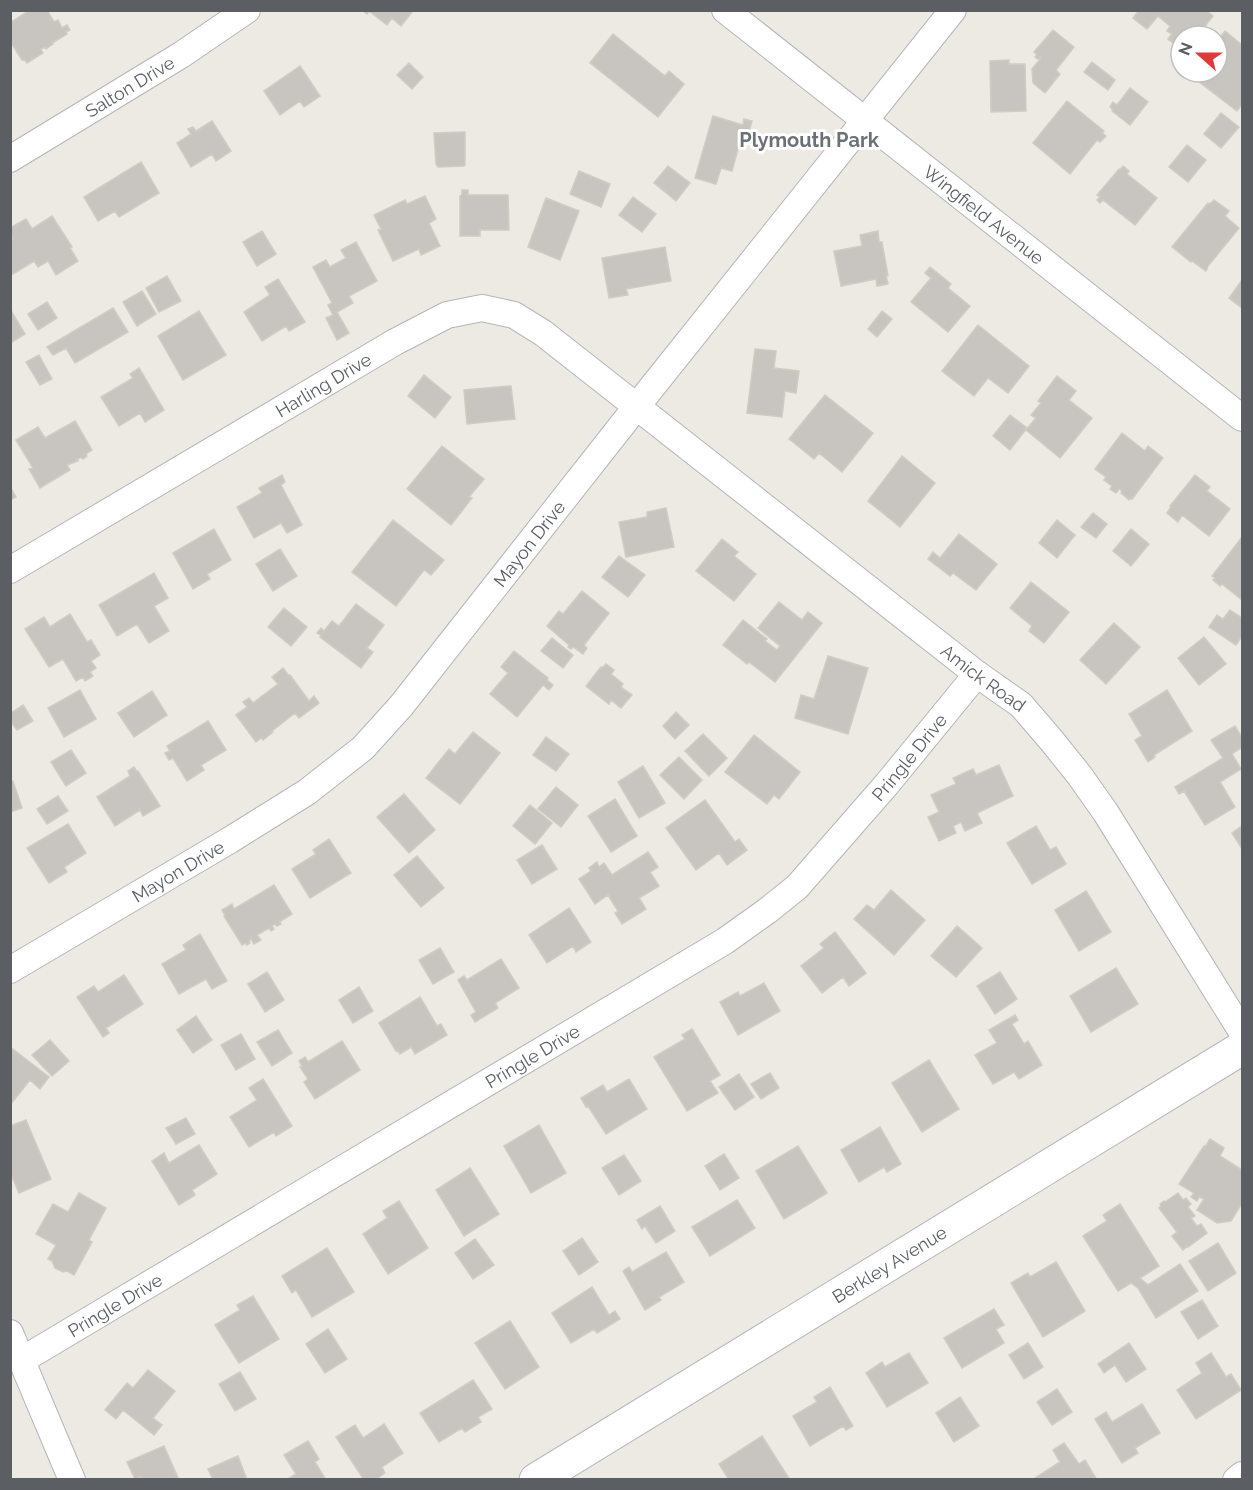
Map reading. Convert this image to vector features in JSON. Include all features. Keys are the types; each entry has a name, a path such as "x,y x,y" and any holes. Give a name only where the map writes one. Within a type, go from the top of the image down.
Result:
{"street":[{"name":"Salton Drive","path":"10,159 181,55 247,10"},
{"name":"Wingfield Avenue","path":"725,10 1242,418"},
{"name":"Mayon Drive","path":"10,970 297,798 363,748 401,706 953,10"},
{"name":"Harling Drive","path":"10,570 395,342 447,315 482,308 514,315 543,333 637,406"},
{"name":"Amick Road","path":"637,406 977,674 1021,705 1080,776 1112,823 1242,1032"},
{"name":"Pringle Drive","path":"22,1360 725,941 767,911 797,887 887,784 977,674"},
{"name":"Berkley Avenue","path":"537,1479 1242,1048"},
{"path":"10,1333 72,1479"},
{"path":"1236,1479 1242,1475"}],"building":[{"path":"30,10 47,10 54,22 58,20 62,28 67,25 70,30 46,49 45,47 41,49 43,53 27,63 24,59 22,60 10,41 10,23"},
{"path":"362,10 410,10 412,12 401,26 392,18 387,25 369,11 367,14"},
{"path":"1139,10 1206,10 1213,16 1207,24 1169,25 1158,16 1147,29 1133,18"},
{"path":"1053,30 1074,47 1056,70 1060,74 1045,93 1033,83 1032,69 1041,58 1039,60 1035,57 1037,55 1034,52"},
{"path":"613,34 665,76 669,71 684,84 658,117 590,63"},
{"path":"1229,34 1242,45 1242,104 1237,111 1202,84 1229,84"},
{"path":"1009,60 1009,64 1025,64 1026,111 991,112 990,61"},
{"path":"1092,62 1115,80 1108,90 1084,72"},
{"path":"409,63 423,77 412,89 397,75"},
{"path":"300,66 320,96 304,107 300,101 280,115 264,91"},
{"path":"1130,88 1148,102 1130,125 1110,107 1113,102 1117,105"},
{"path":"1067,101 1104,131 1102,133 1106,136 1100,142 1097,140 1070,174 1033,143"},
{"path":"1221,113 1239,127 1221,148 1204,134"},
{"path":"713,116 743,125 744,119 752,121 745,146 739,145 732,171 721,168 716,184 695,178"},
{"path":"212,121 231,151 216,161 212,154 191,167 177,143 191,134 188,129 193,127 196,131"},
{"path":"465,132 465,165 438,167 434,133"},
{"path":"1187,145 1206,160 1188,182 1169,167"},
{"path":"141,162 159,193 119,217 115,211 98,221 84,197"},
{"path":"668,166 690,183 676,201 654,183"},
{"path":"1123,166 1129,171 1127,174 1157,198 1135,225 1103,200 1100,203 1097,200 1100,197 1097,195"},
{"path":"579,171 610,184 601,207 570,194"},
{"path":"462,190 468,190 468,195 508,195 509,230 480,230 480,236 460,236"},
{"path":"425,196 436,219 429,223 440,246 421,255 419,249 393,261 378,230 381,229 374,215 405,200 407,204"},
{"path":"633,197 656,214 642,232 619,215"},
{"path":"546,198 579,211 560,260 528,247"},
{"path":"1214,200 1229,211 1225,216 1239,228 1206,271 1172,247 1208,203"},
{"path":"52,216 72,247 70,248 78,261 56,275 48,261 38,267 34,261 13,274 10,269 10,241 13,239 10,236 10,228 26,219 32,229"},
{"path":"262,231 276,254 257,266 243,242"},
{"path":"878,231 879,242 882,242 888,284 877,286 876,279 841,286 834,251 862,246 860,235"},
{"path":"356,242 377,281 349,296 353,303 337,312 349,333 337,340 326,318 333,315 328,305 332,303 313,267 326,260 330,267 346,258 341,250"},
{"path":"665,247 671,281 626,289 628,295 609,298 602,258"},
{"path":"930,267 951,284 948,288 970,306 948,332 911,302 931,278 925,273"},
{"path":"167,276 181,301 159,312 146,288"},
{"path":"278,279 305,322 289,331 286,326 262,341 244,312 270,295 265,287"},
{"path":"1242,280 1242,308 1229,298"},
{"path":"142,291 156,314 137,326 123,302"},
{"path":"47,302 57,318 38,330 28,314"},
{"path":"113,308 128,332 75,363 66,348 53,355 47,347"},
{"path":"10,309 25,334 12,342 10,339"},
{"path":"199,311 226,355 183,380 158,336"},
{"path":"882,311 892,319 877,337 868,329"},
{"path":"978,325 1029,366 1008,393 988,378 974,396 942,371"},
{"path":"755,349 776,351 774,368 799,371 796,393 785,391 782,417 747,413"},
{"path":"39,355 52,379 40,385 26,362"},
{"path":"139,368 164,410 145,422 140,413 119,426 101,397 133,378 130,374"},
{"path":"424,375 451,397 435,418 408,396"},
{"path":"1057,376 1076,391 1069,400 1092,418 1060,458 1026,430 1036,418 1031,415 1041,403 1038,401"},
{"path":"511,386 515,419 467,424 464,390"},
{"path":"825,395 873,433 842,472 819,453 814,459 789,439"},
{"path":"1010,415 1027,428 1010,450 993,436"},
{"path":"75,421 92,450 83,459 81,457 76,460 78,461 67,465 70,470 40,488 29,469 33,468 16,440 38,427 45,438"},
{"path":"1122,433 1145,451 1148,446 1163,458 1129,500 1119,489 1116,493 1110,489 1112,486 1104,480 1106,477 1095,469"},
{"path":"442,446 484,479 451,525 407,489"},
{"path":"902,456 935,483 900,527 868,501"},
{"path":"282,475 285,482 281,485 302,525 287,533 281,523 254,538 237,507 262,493 259,488"},
{"path":"1195,475 1210,487 1207,491 1230,509 1209,536 1182,515 1178,522 1167,513"},
{"path":"10,487 16,497 10,500"},
{"path":"666,508 674,547 626,557 619,522 647,517 647,512"},
{"path":"1093,513 1107,524 1096,538 1081,527"},
{"path":"393,520 444,560 431,575 424,570 396,606 352,572"},
{"path":"1057,520 1075,535 1057,558 1039,543"},
{"path":"214,529 231,560 207,574 210,579 193,589 173,553"},
{"path":"1131,529 1149,544 1131,566 1113,551"},
{"path":"959,534 997,564 976,590 953,573 950,576 928,559 933,552 940,558"},
{"path":"1242,537 1242,600 1222,584 1220,586 1212,576"},
{"path":"722,539 738,552 734,556 756,574 734,601 696,571"},
{"path":"280,549 297,576 273,591 256,564"},
{"path":"619,556 645,575 628,597 602,577"},
{"path":"154,573 168,598 154,606 169,631 149,643 137,624 117,636 99,605"},
{"path":"1031,582 1069,612 1044,643 1029,631 1032,626 1010,608"},
{"path":"582,591 609,613 584,645 587,648 583,654 573,647 571,649 568,647 569,645 547,626 559,611 563,614"},
{"path":"779,602 802,620 808,612 822,623 775,682 723,645 743,620 777,650 780,646 758,628"},
{"path":"356,604 384,625 367,648 373,652 361,668 317,633 321,628 324,631 332,621 339,626"},
{"path":"284,608 307,627 291,646 268,627"},
{"path":"1230,610 1242,618 1242,636 1236,645 1209,627 1217,615 1223,619"},
{"path":"70,614 87,642 91,640 100,655 91,661 96,668 90,672 93,676 85,681 83,677 76,681 63,659 49,667 25,629 44,617 50,627"},
{"path":"1114,623 1140,647 1106,684 1080,660"},
{"path":"1204,637 1226,664 1199,685 1178,658"},
{"path":"552,638 573,655 563,668 541,651"},
{"path":"514,651 548,678 547,680 553,685 549,690 543,685 517,717 490,694 508,673 501,667"},
{"path":"828,656 868,668 848,734 795,718 801,695 814,699"},
{"path":"606,664 614,670 611,674 623,684 621,687 632,695 621,708 611,700 609,704 586,686"},
{"path":"283,668 309,701 314,696 319,703 299,718 295,713 263,740 261,738 256,742 236,715 247,707 243,702 249,698 253,703 278,684 272,677"},
{"path":"80,690 96,719 64,737 48,708"},
{"path":"1167,690 1192,731 1154,755 1155,757 1148,762 1135,740 1142,736 1129,714"},
{"path":"152,691 167,715 134,737 118,713"},
{"path":"23,705 33,721 17,730 10,720 10,714"},
{"path":"676,712 689,725 675,739 663,726"},
{"path":"208,721 226,750 201,765 204,770 187,781 173,758 169,760 165,753 170,751 167,746"},
{"path":"1235,726 1242,738 1242,747 1232,754 1241,769 1220,782 1235,807 1205,825 1184,791 1179,794 1175,787 1223,758 1211,740"},
{"path":"473,732 500,753 460,804 426,778 449,749 455,754"},
{"path":"703,734 727,758 709,776 685,751"},
{"path":"754,735 800,772 779,799 774,795 767,804 725,772"},
{"path":"546,737 569,754 556,771 533,755"},
{"path":"71,750 86,773 66,786 51,762"},
{"path":"679,757 702,780 684,799 660,775"},
{"path":"999,765 1013,796 977,813 982,823 965,831 961,822 953,826 956,833 939,841 928,817 939,812 931,795 956,784 953,778 973,769 976,775"},
{"path":"643,766 665,803 639,818 618,782"},
{"path":"134,767 160,806 143,816 140,810 115,826 97,797 130,776 128,771"},
{"path":"13,781 22,808 10,812 10,782"},
{"path":"556,787 578,805 561,827 538,809"},
{"path":"404,794 435,830 409,853 377,817"},
{"path":"58,796 68,811 47,824 37,809"},
{"path":"615,799 637,836 611,852 588,816"},
{"path":"705,800 735,842 739,839 747,850 727,865 719,853 696,870 666,828"},
{"path":"530,805 552,823 535,844 513,826"},
{"path":"68,824 86,853 64,867 67,872 49,883 27,848"},
{"path":"1036,826 1050,850 1056,847 1066,864 1032,884 1007,843"},
{"path":"1242,826 1242,849 1232,833"},
{"path":"329,839 351,873 310,898 292,869 316,854 313,850"},
{"path":"542,845 557,869 532,884 517,860"},
{"path":"648,852 658,867 650,872 659,886 639,898 646,909 622,924 615,913 618,911 608,895 595,904 579,879 591,871 589,868 597,862 599,867 604,863 612,875"},
{"path":"417,856 444,888 421,907 394,875"},
{"path":"274,885 292,914 279,922 281,924 272,926 274,929 271,931 269,928 257,935 261,940 254,944 251,939 247,945 246,943 242,945 222,910 232,904 234,909"},
{"path":"891,890 925,920 894,955 854,919 867,905 874,910"},
{"path":"1086,891 1111,932 1079,951 1055,910"},
{"path":"569,908 591,942 576,952 573,946 547,963 529,935"},
{"path":"957,926 982,948 956,977 931,956"},
{"path":"835,932 866,973 849,986 843,977 822,993 801,966 824,948 820,944"},
{"path":"200,934 227,981 212,989 206,979 179,994 162,964 186,950 183,945"},
{"path":"440,948 454,972 433,984 419,960"},
{"path":"501,959 519,988 495,1003 498,1008 475,1022 471,1015 476,1012 458,980 464,976 467,980"},
{"path":"1116,968 1138,1004 1091,1032 1070,996"},
{"path":"267,972 284,1000 265,1012 248,984"},
{"path":"1000,972 1017,999 995,1014 977,986"},
{"path":"124,975 143,1004 106,1028 109,1033 103,1037 77,997 94,986 98,992"},
{"path":"764,983 780,1011 738,1035 720,1002 738,992 740,996"},
{"path":"359,987 373,1011 353,1023 339,1000"},
{"path":"420,997 437,1026 441,1024 447,1035 415,1054 411,1047 400,1054 379,1023"},
{"path":"1015,1015 1018,1020 1012,1024 1024,1044 1028,1041 1042,1065 1019,1079 1014,1072 993,1084 975,1055 997,1043 989,1030"},
{"path":"196,1016 212,1040 193,1053 177,1030"},
{"path":"692,1029 720,1075 710,1081 718,1093 687,1111 654,1057 685,1039 682,1035"},
{"path":"278,1030 292,1053 272,1066 257,1042"},
{"path":"241,1034 255,1059 236,1070 221,1045"},
{"path":"50,1040 69,1061 52,1076 32,1055"},
{"path":"342,1041 360,1070 315,1099 304,1082 308,1079 299,1061 305,1057 308,1062"},
{"path":"10,1047 49,1077 40,1089 30,1080 10,1105"},
{"path":"929,1060 959,1109 922,1132 892,1083"},
{"path":"770,1073 779,1088 761,1099 751,1084"},
{"path":"739,1074 754,1097 735,1110 719,1087"},
{"path":"263,1079 292,1126 276,1136 274,1132 249,1147 230,1117 257,1100 249,1088"},
{"path":"629,1079 647,1109 606,1134 581,1098 603,1085 607,1092"},
{"path":"186,1118 195,1134 176,1144 166,1128"},
{"path":"26,1120 51,1179 19,1193 10,1172 10,1126"},
{"path":"539,1125 566,1173 531,1193 504,1146"},
{"path":"880,1127 901,1164 887,1172 884,1167 859,1182 841,1150"},
{"path":"1210,1139 1224,1148 1220,1156 1242,1170 1242,1203 1231,1221 1217,1223 1197,1210 1204,1199 1199,1197 1197,1201 1191,1197 1194,1193 1179,1184"},
{"path":"199,1145 217,1174 192,1190 195,1195 179,1205 152,1161 164,1153 169,1163"},
{"path":"798,1146 827,1193 784,1219 756,1171"},
{"path":"724,1154 739,1178 720,1190 705,1166"},
{"path":"624,1155 641,1181 619,1195 602,1168"},
{"path":"470,1168 499,1214 464,1236 436,1190"},
{"path":"79,1193 106,1208 89,1240 92,1242 74,1275 55,1268 52,1261 48,1259 56,1245 36,1234 53,1204 68,1212"},
{"path":"1178,1193 1183,1200 1186,1198 1191,1204 1188,1207 1195,1216 1191,1218 1197,1226 1201,1224 1207,1233 1183,1250 1172,1236 1177,1232 1159,1208 1160,1204"},
{"path":"737,1200 755,1228 710,1256 692,1227"},
{"path":"399,1201 428,1248 388,1274 363,1234 387,1218 383,1211"},
{"path":"1120,1204 1159,1266 1140,1278 1148,1285 1180,1264 1198,1291 1156,1318 1138,1288 1131,1283 1118,1291 1083,1236 1107,1221 1103,1215"},
{"path":"660,1206 675,1231 656,1243 645,1226 642,1229 637,1220"},
{"path":"582,1238 598,1262 579,1275 563,1251"},
{"path":"475,1239 494,1265 473,1279 455,1253"},
{"path":"1218,1243 1236,1273 1208,1291 1189,1261"},
{"path":"327,1248 354,1292 312,1317 296,1290 292,1293 282,1276"},
{"path":"666,1252 684,1282 659,1297 661,1300 645,1310 623,1271 629,1267 632,1272"},
{"path":"1056,1262 1085,1311 1043,1337 1011,1283 1028,1273 1030,1277"},
{"path":"592,1287 609,1315 615,1311 620,1319 597,1333 594,1329 571,1343 552,1313"},
{"path":"253,1296 279,1339 239,1363 215,1325 240,1310 237,1305"},
{"path":"1202,1300 1218,1326 1198,1339 1181,1312"},
{"path":"994,1309 1004,1325 996,1329 1004,1343 962,1368 944,1338"},
{"path":"510,1321 539,1367 505,1389 475,1343"},
{"path":"328,1329 347,1359 325,1373 306,1344"},
{"path":"1028,1343 1043,1367 1024,1379 1009,1355"},
{"path":"1129,1343 1146,1369 1126,1382 1115,1365 1104,1373 1098,1364"},
{"path":"909,1353 928,1383 887,1407 866,1373 882,1362 885,1367"},
{"path":"1211,1353 1226,1377 1231,1374 1241,1390 1196,1419 1177,1390 1202,1373 1196,1363"},
{"path":"148,1370 175,1391 153,1418 162,1425 154,1435 123,1410 116,1419 105,1410 127,1383 133,1388"},
{"path":"240,1372 256,1399 235,1411 219,1384"},
{"path":"473,1380 492,1409 478,1417 481,1422 465,1432 462,1428 439,1442 420,1413"},
{"path":"830,1387 853,1426 846,1430 843,1426 810,1446 793,1416 817,1402 814,1397"},
{"path":"1057,1389 1072,1412 1052,1425 1037,1402"},
{"path":"960,1397 979,1426 954,1442 936,1413"},
{"path":"1142,1404 1160,1433 1135,1448 1138,1453 1122,1463 1095,1419 1106,1412 1112,1422"},
{"path":"384,1424 403,1453 382,1467 385,1473 375,1480 364,1480 336,1437 355,1425 363,1438"},
{"path":"762,1436 790,1480 729,1480 719,1464"},
{"path":"308,1441 319,1459 315,1462 326,1480 286,1480 296,1474 284,1455"},
{"path":"1064,1443 1079,1464 1085,1460 1097,1480 1032,1480 1060,1462 1053,1450"},
{"path":"164,1446 179,1480 142,1480 141,1476 135,1479 127,1462"},
{"path":"238,1456 247,1480 213,1480 208,1469"}],"district":[{"name":"Plymouth Park","path":"809,140"}]}
